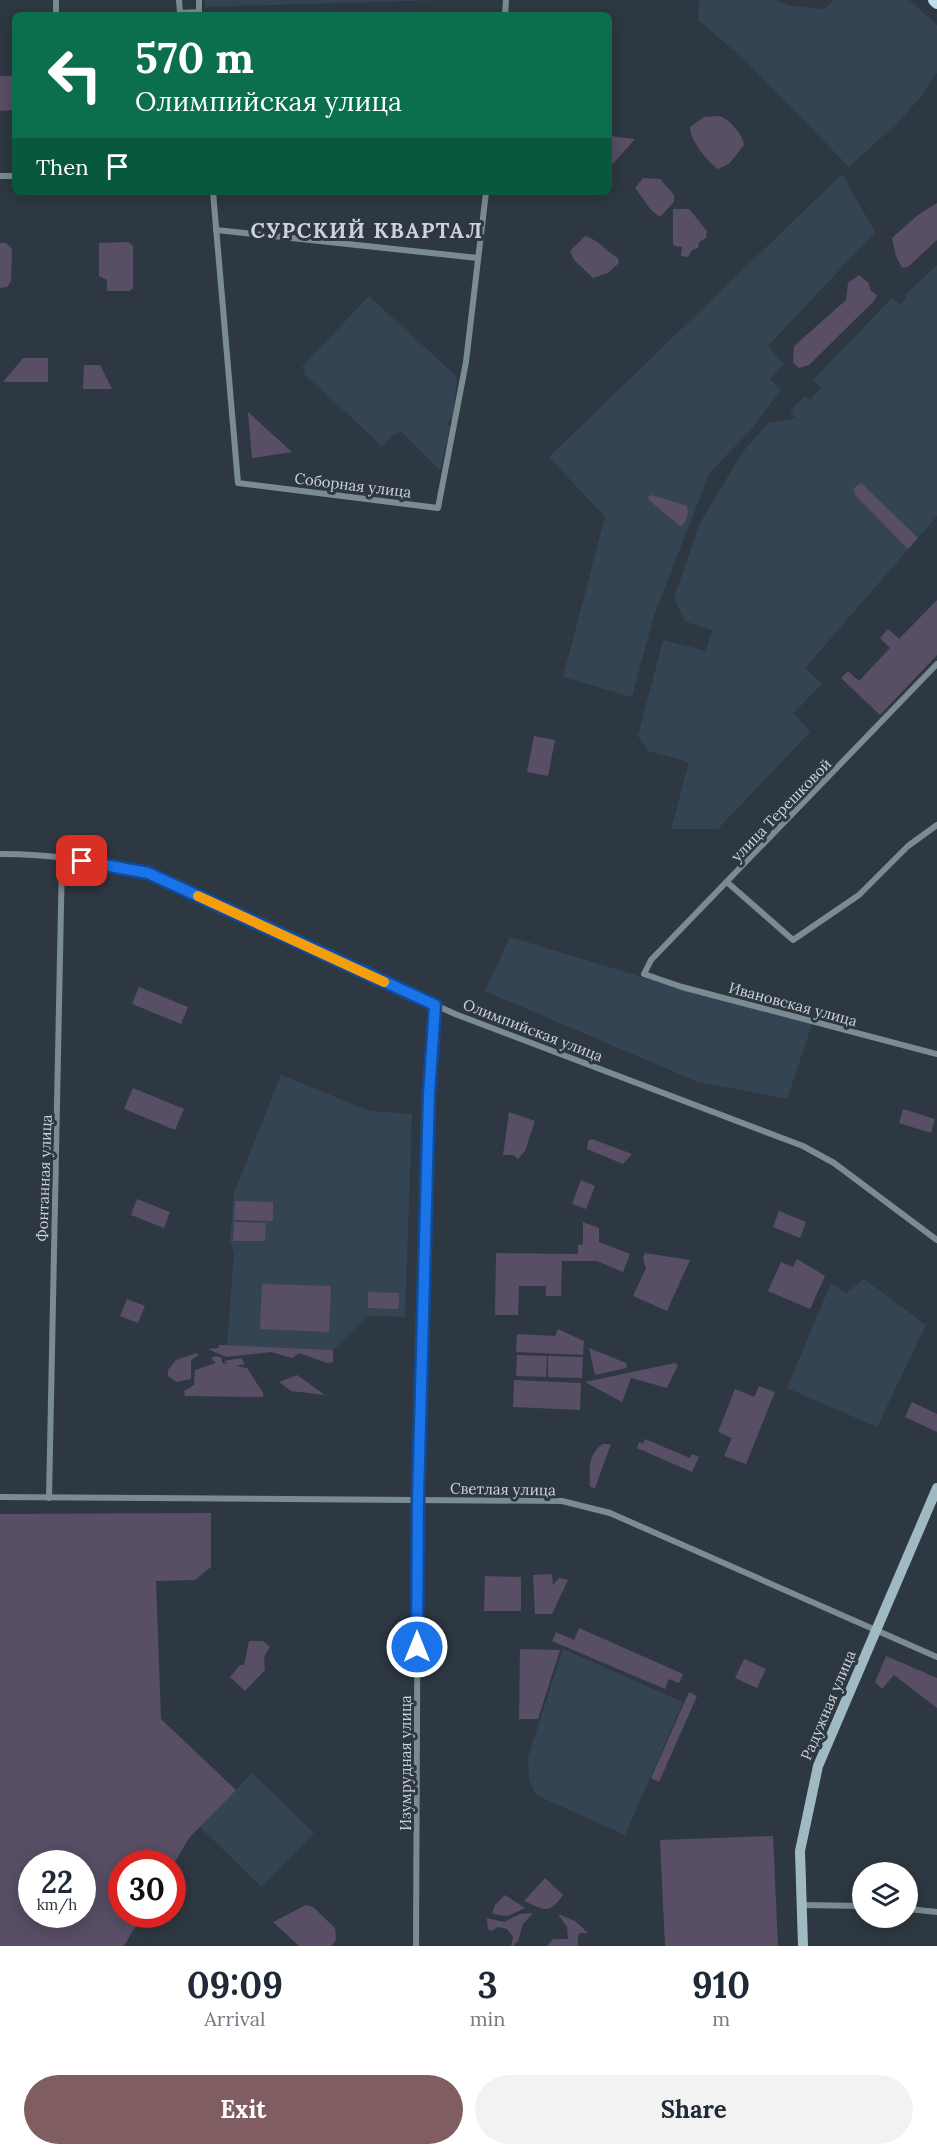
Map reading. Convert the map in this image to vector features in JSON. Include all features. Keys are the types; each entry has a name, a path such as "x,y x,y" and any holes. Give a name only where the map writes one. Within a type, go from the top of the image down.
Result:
{"main road":[{"name":"Радужная улица","path":"803,1946 800,1851 818,1766 937,1488"}],"street":[{"name":"Соборная улица","path":"213,195 238,483 438,508 466,362 486,195"},
{"path":"216,230 478,258"},
{"name":"улица Терешковой","path":"644,974 651,960 728,883 937,664"},
{"path":"728,883 793,940 859,894 908,846 937,825"},
{"name":"Олимпийская улица","path":"0,854 62,858 121,866 148,873 435,1005 803,1146 834,1163 937,1240"},
{"name":"Фонтанная улица","path":"49,1498 62,858"},
{"name":"Ивановская улица","path":"644,974 682,987 937,1054"},
{"name":"Изумрудная улица","path":"416,1946 418,1499 430,1072 435,1005"},
{"name":"Светлая улица","path":"0,1497 418,1499 562,1502 593,1507 937,1657"},
{"path":"802,1905 852,1906"},
{"path":"918,1910 937,1912"}],"shaded area":[{"path":"205,0 442,0 205,7"},
{"path":"699,0 777,0 790,6 824,9 834,0 909,0 937,25 937,72 921,97 896,124 849,167 742,57 698,20"},
{"path":"0,76 12,76 12,110 0,111"},
{"path":"719,116 734,127 744,145 729,164 718,169 700,150 690,127 704,117"},
{"path":"612,136 635,139 612,165"},
{"path":"842,174 875,232 768,346 784,364 770,379 781,390 750,431 710,472 654,615 632,697 563,677 605,517 549,457"},
{"path":"643,178 660,179 674,195 674,202 660,217 651,210 635,188"},
{"path":"937,203 937,240 909,266 902,268 896,256 892,238 918,215"},
{"path":"673,209 689,209 707,231 706,238 699,242 698,248 692,250 688,257 681,256 682,247 674,246 673,243"},
{"path":"585,236 618,258 619,263 608,273 593,278 574,260 570,251"},
{"path":"128,242 133,246 133,288 130,291 107,291 107,280 99,276 99,243"},
{"path":"0,243 6,243 12,249 11,281 7,287 0,288"},
{"path":"937,265 937,516 805,668 822,684 794,713 810,732 718,829 671,829 689,762 648,751 638,736 663,640 706,651 712,630 686,622 674,598 700,523 742,453 768,423 796,418 790,411 805,396 810,400 821,388 813,380 892,298 900,305 907,298 905,295"},
{"path":"859,275 868,282 871,291 877,295 875,300 809,365 799,368 793,362 794,346 846,300 848,283"},
{"path":"369,296 457,377 453,416 447,424 450,427 440,470 402,432 396,433 382,446 303,373 305,371 302,367"},
{"path":"23,358 48,358 48,382 3,382"},
{"path":"84,365 100,365 112,389 83,389"},
{"path":"248,412 292,452 252,458"},
{"path":"861,483 918,538 908,549 855,495 854,488"},
{"path":"652,495 687,506 688,514 684,524 680,526 650,501 648,497"},
{"path":"937,600 937,655 880,715 841,678 848,671 859,681 890,648 880,638 888,629 899,639"},
{"path":"534,736 555,740 548,776 527,772"},
{"path":"510,937 668,985 812,1024 787,1099 698,1082 485,991"},
{"path":"139,987 188,1007 181,1024 132,1004"},
{"path":"281,1075 370,1111 412,1114 405,1317 367,1316 333,1350 227,1346 234,1254 230,1240 234,1193"},
{"path":"133,1088 184,1109 175,1130 124,1109"},
{"path":"903,1109 935,1119 931,1133 899,1123"},
{"path":"509,1112 535,1121 525,1151 518,1159 513,1155 503,1155"},
{"path":"592,1139 632,1154 623,1164 587,1149 588,1141"},
{"path":"581,1180 595,1186 586,1209 572,1204"},
{"path":"137,1199 170,1212 164,1228 131,1215"},
{"path":"235,1201 273,1202 273,1221 234,1220"},
{"path":"779,1211 806,1222 800,1238 773,1227"},
{"path":"234,1222 266,1223 265,1241 233,1241"},
{"path":"583,1222 599,1228 599,1242 630,1254 623,1272 597,1261 562,1261 561,1296 546,1296 546,1286 519,1286 518,1315 495,1315 496,1253 578,1254 578,1245 583,1244"},
{"path":"645,1253 690,1260 667,1311 633,1296 646,1268 643,1258"},
{"path":"797,1259 825,1276 810,1309 768,1291 781,1262 793,1267"},
{"path":"864,1279 926,1325 877,1427 787,1388 831,1283 846,1293"},
{"path":"262,1284 331,1286 329,1332 260,1329"},
{"path":"368,1292 399,1293 399,1307 397,1309 368,1308"},
{"path":"127,1299 145,1306 138,1323 120,1316"},
{"path":"558,1329 584,1341 583,1355 516,1352 517,1334 555,1336"},
{"path":"219,1345 333,1350 333,1362 327,1363 299,1353 292,1358 271,1352 226,1357 208,1349 219,1348"},
{"path":"589,1348 626,1363 627,1368 595,1375"},
{"path":"196,1353 199,1355 191,1360 191,1379 176,1382 168,1376 168,1370 176,1360"},
{"path":"517,1355 547,1356 546,1377 516,1376"},
{"path":"217,1356 222,1358 222,1363 228,1364 224,1361 241,1358 245,1364 236,1366 247,1368 263,1393 263,1397 185,1396 184,1391 194,1385 195,1370 216,1363 211,1358"},
{"path":"548,1356 583,1357 582,1378 548,1377"},
{"path":"675,1363 678,1365 667,1388 631,1378 622,1402 585,1382"},
{"path":"297,1375 325,1395 291,1391 279,1382"},
{"path":"514,1380 581,1383 580,1410 513,1407"},
{"path":"759,1386 775,1392 746,1464 724,1456 732,1438 718,1432 735,1389 754,1397"},
{"path":"912,1402 937,1414 937,1432 905,1417"},
{"path":"645,1439 690,1458 692,1454 699,1457 692,1472 637,1448 639,1442 643,1444"},
{"path":"603,1444 611,1444 595,1488 590,1487 592,1458"},
{"path":"211,1513 211,1567 195,1580 156,1581 161,1719 236,1790 189,1838 182,1850 108,1850 108,1928 135,1928 124,1946 0,1946 0,1514"},
{"path":"552,1574 553,1585 559,1578 568,1580 552,1614 535,1614 533,1575"},
{"path":"485,1576 521,1577 521,1611 484,1611"},
{"path":"579,1628 683,1674 679,1683 669,1679 665,1689 552,1641 556,1632 574,1640"},
{"path":"249,1641 263,1641 270,1647 264,1657 265,1670 245,1691 230,1677 240,1665 244,1665"},
{"path":"520,1649 560,1650 538,1719 519,1719"},
{"path":"563,1649 683,1702 625,1835 536,1795 529,1780 528,1757"},
{"path":"886,1656 937,1678 937,1708 894,1675 882,1689 875,1682"},
{"path":"744,1659 766,1669 757,1688 735,1678"},
{"path":"689,1692 697,1696 659,1782 651,1778"},
{"path":"252,1773 314,1833 261,1887 200,1827"},
{"path":"773,1836 778,1946 665,1946 660,1840"},
{"path":"545,1878 563,1895 554,1906 546,1909 524,1901"},
{"path":"505,1895 525,1908 508,1916 492,1914 495,1905"},
{"path":"306,1905 313,1907 335,1928 336,1939 332,1946 299,1946 273,1922"},
{"path":"533,1913 523,1924 518,1941 513,1946 511,1946 513,1937 507,1929 498,1927 491,1931 488,1929 487,1918 504,1922 520,1914"},
{"path":"558,1914 575,1921 588,1933 580,1933 578,1946 547,1946 553,1939 568,1939 567,1927"}],"slow traffic":[{"path":"198,896 384,982"}],"district":[{"name":"СУРСКИЙ КВАРТАЛ","path":"367,230"}],"route":[{"path":"82,861 121,866 148,873 435,1005 432,1017 429,1094 418,1499 417,1647"}]}
